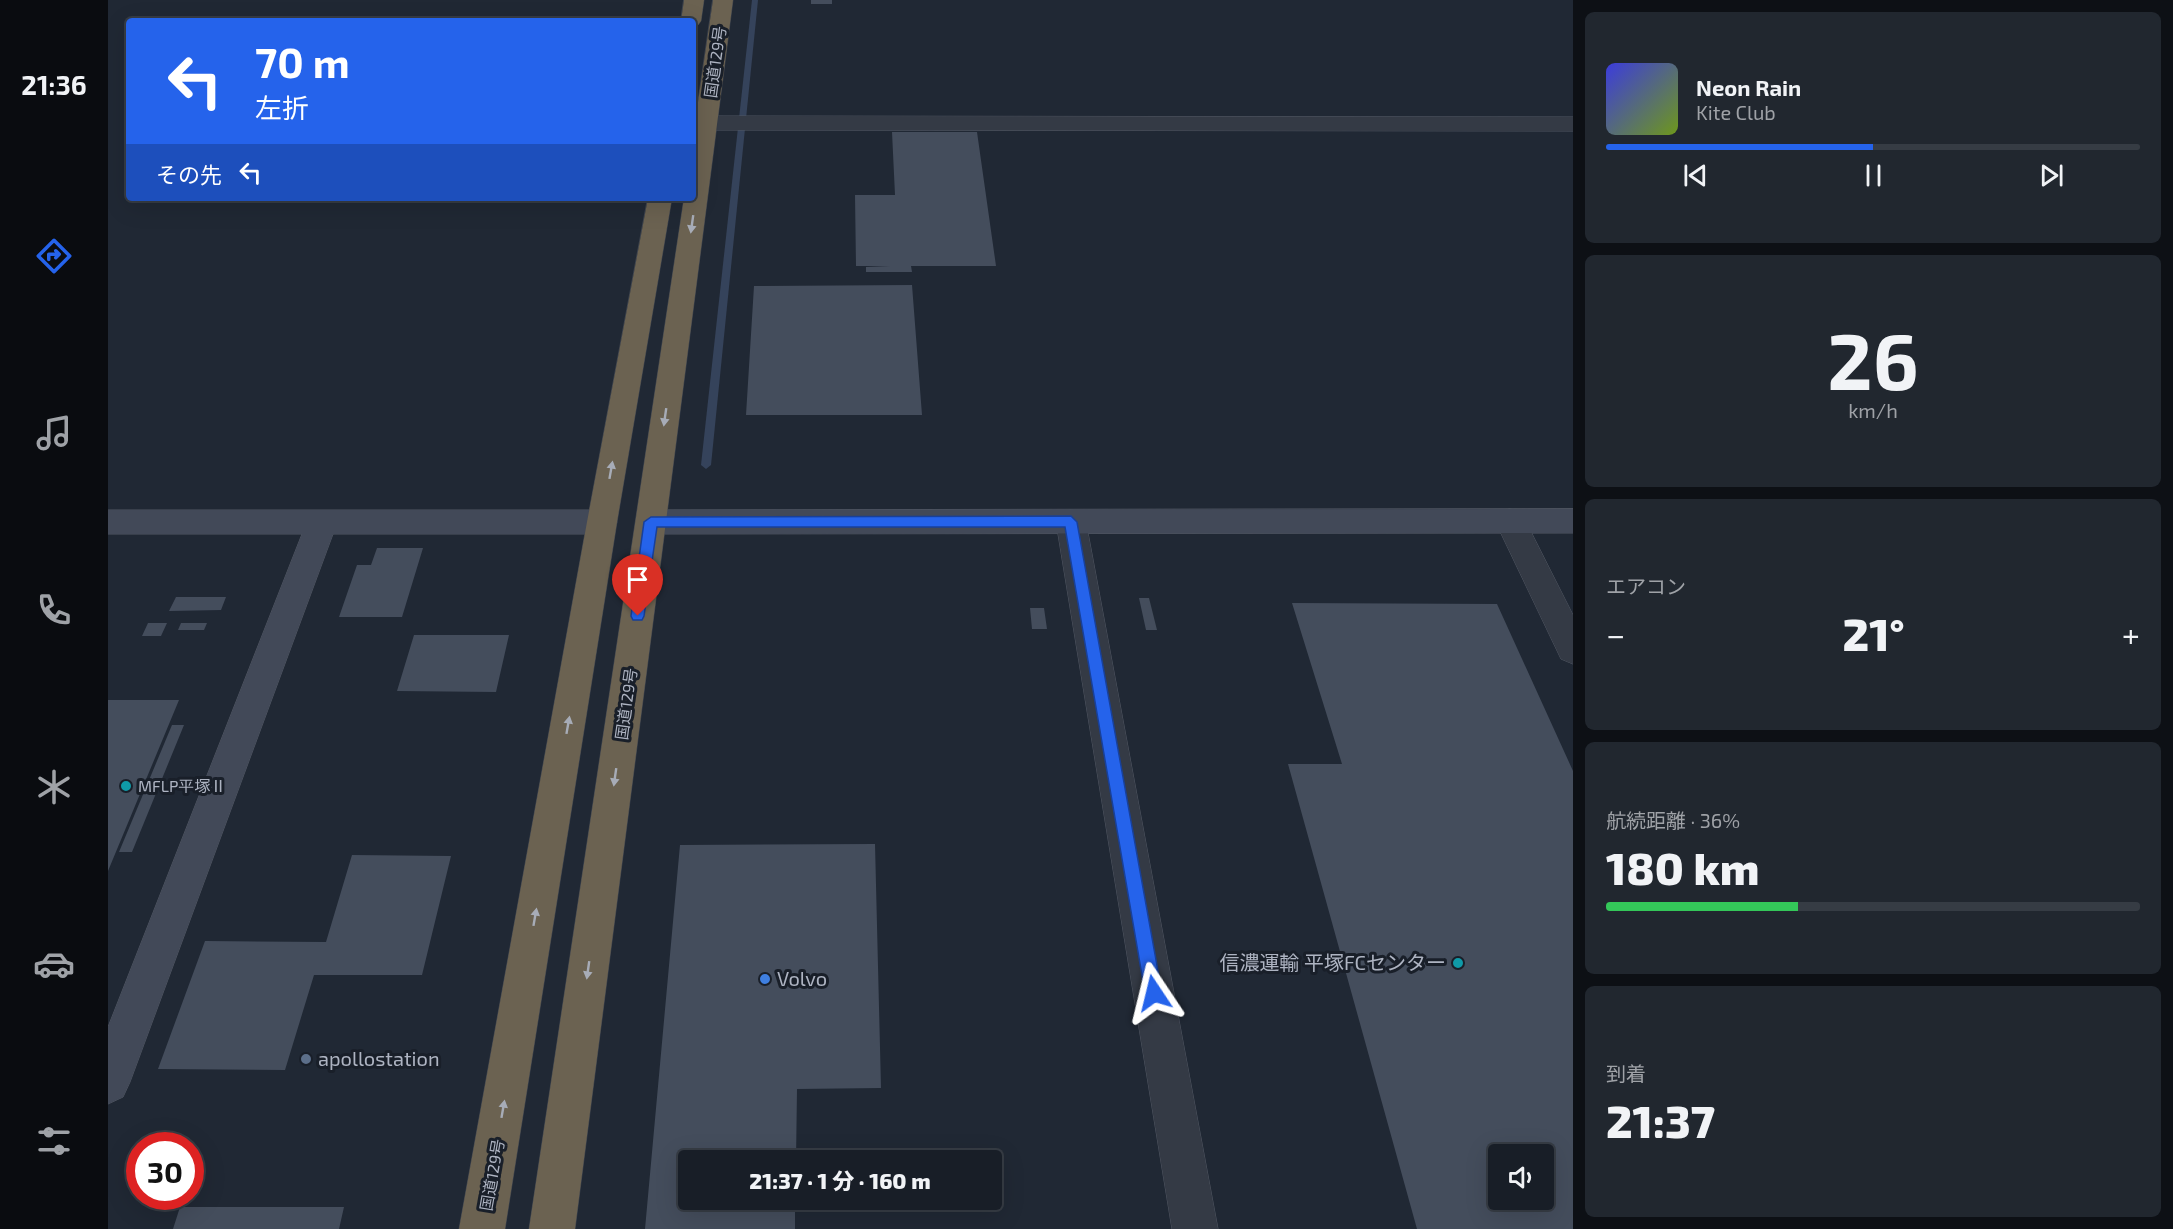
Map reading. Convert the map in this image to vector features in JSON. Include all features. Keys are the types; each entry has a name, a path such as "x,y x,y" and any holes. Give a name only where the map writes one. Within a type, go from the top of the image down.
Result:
{"highway":[{"name":"国道129号","path":"691,18 694,0"},
{"name":"国道129号","path":"552,1229 651,522 731,123 723,0"},
{"name":"国道129号","path":"482,1229 602,522 659,201"}],"street":[{"path":"731,123 1573,124"},
{"path":"1510,521 1573,649"},
{"path":"651,522 1573,521"},
{"path":"108,522 602,522"},
{"path":"108,1082 322,522"},
{"path":"1071,522 1195,1229"}],"building":[{"path":"811,0 832,0 832,4 811,4"},
{"path":"892,132 977,132 996,266 911,266 912,272 866,272 866,267 890,266 856,266 855,195 895,195"},
{"path":"912,285 922,415 746,415 754,286"},
{"path":"377,548 423,548 402,617 339,617 357,565 371,565"},
{"path":"176,597 226,597 221,610 169,611"},
{"path":"1139,598 1149,598 1157,630 1146,630"},
{"name":"信濃運輸 平塚FCセンター","path":"1292,603 1497,604 1573,771 1573,1229 1417,1229 1288,764 1342,764"},
{"path":"1030,608 1044,608 1047,629 1032,629"},
{"path":"148,623 167,623 161,636 142,636"},
{"path":"181,623 207,623 204,630 178,630"},
{"path":"414,635 509,635 496,692 397,691"},
{"name":"MFLP平塚Ⅱ","path":"108,700 179,700 108,871"},
{"path":"172,725 184,725 132,852 119,852"},
{"path":"875,844 881,1088 797,1089 796,1150 678,1150 678,1210 795,1210 795,1229 645,1229 680,845"},
{"path":"352,855 451,856 422,975 314,975 285,1070 158,1069 205,941 326,942"},
{"path":"204,1207 344,1207 339,1229 173,1229 179,1210 204,1210"}],"waterway":[{"path":"706,465 755,0"}],"place":[{"name":"MFLP平塚Ⅱ","path":"126,786"},
{"name":"信濃運輸 平塚FCセンター","path":"1458,963"},
{"name":"Volvo","path":"765,979"},
{"name":"apollostation","path":"306,1059"}],"route":[{"path":"638,616 651,522 1071,522 1154,993"}]}
